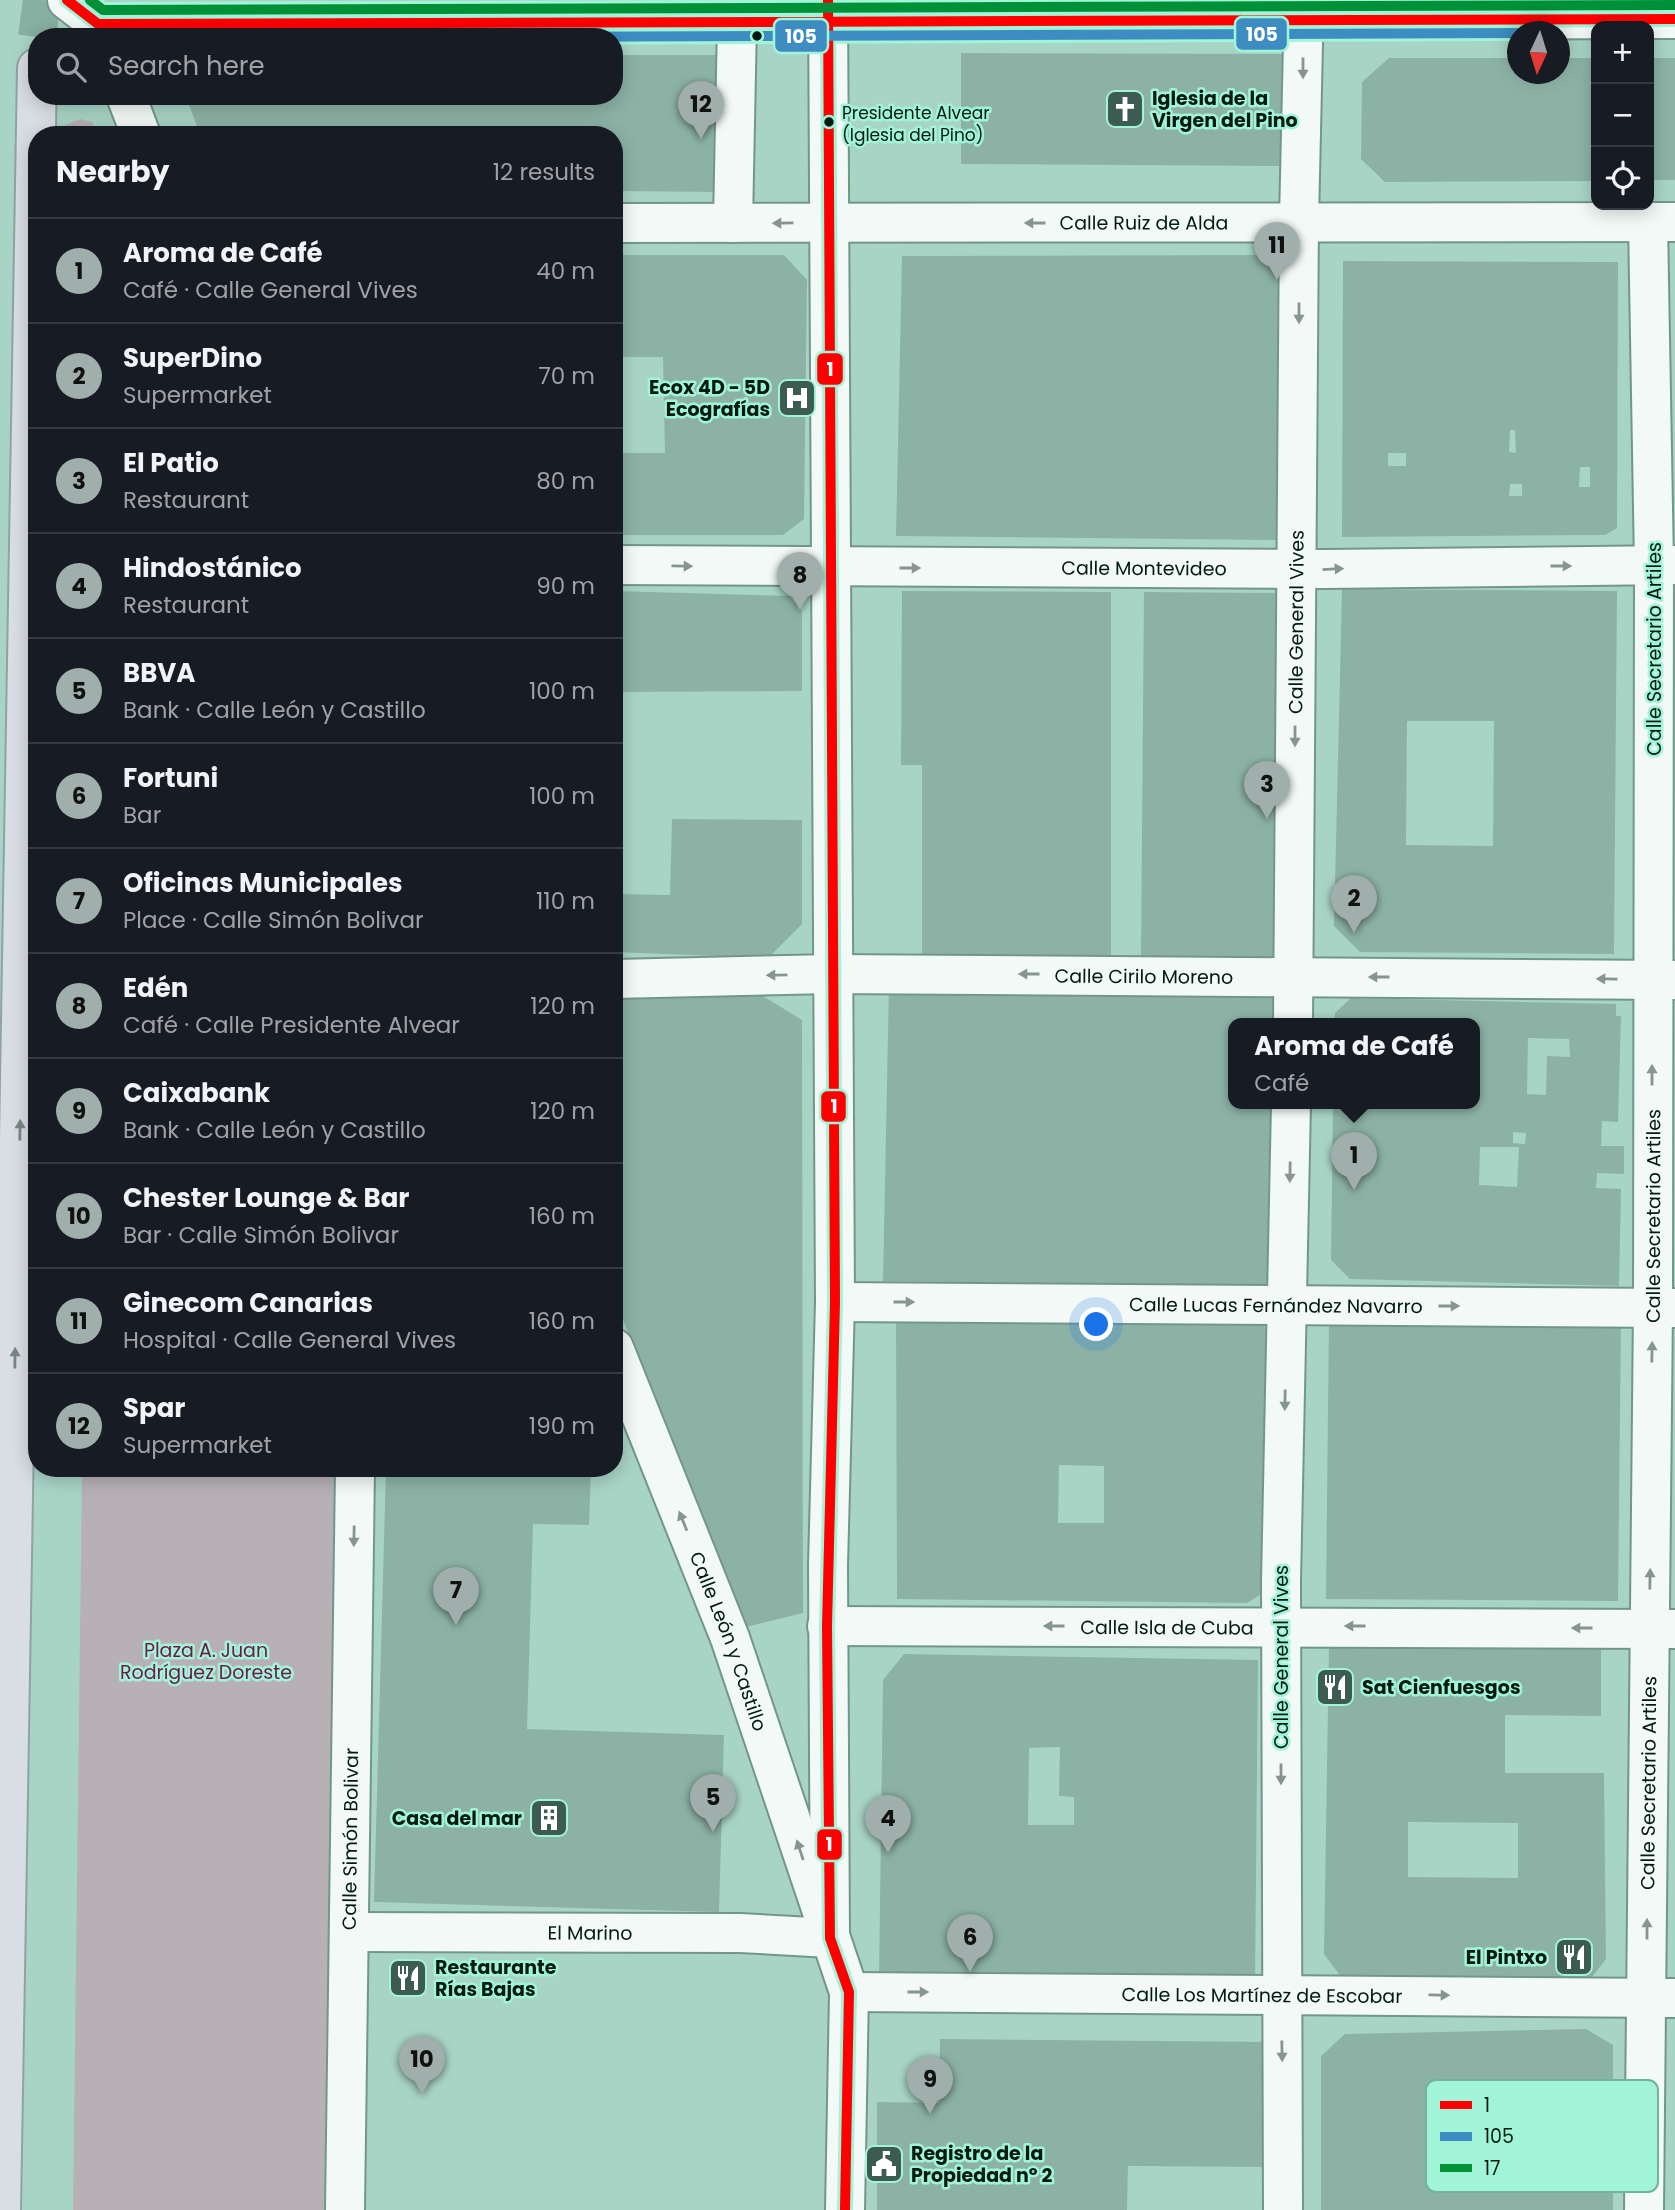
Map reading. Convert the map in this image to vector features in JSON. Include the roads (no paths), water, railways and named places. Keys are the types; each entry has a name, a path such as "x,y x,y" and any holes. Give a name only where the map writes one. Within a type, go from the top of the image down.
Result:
{"highway":[{"path":"36,105 36,126"},
{"path":"1,2210 28,593"},
{"path":"12,1526 28,1443"}],"street":[{"path":"67,0 97,28"},
{"path":"312,28 737,22 828,10 1304,10 1675,19"},
{"name":"Calle León y Castillo","path":"828,10 827,222 834,568 831,974 835,1302 827,1626 830,1938"},
{"name":"Calle General Vives","path":"1293,1018 1299,220 1304,10"},
{"path":"733,223 737,22"},
{"path":"129,105 138,126"},
{"name":"Calle Ruiz de Alda","path":"623,223 1299,220 1662,222"},
{"name":"Calle Secretario Artiles","path":"1654,2080 1661,1998 1664,1307 1665,565 1662,222"},
{"name":"Calle Montevideo","path":"623,565 1296,568 1665,565"},
{"name":"Calle Cirilo Moreno","path":"623,979 831,974 1664,980"},
{"name":"Calle General Vives","path":"1283,2210 1281,1627 1291,1109"},
{"name":"Calle Lucas Fernández Navarro","path":"835,1302 1664,1307"},
{"name":"Calle León y Castillo","path":"623,1370 730,1638 849,1992 845,2210"},
{"name":"Calle Simón Bolivar","path":"345,2210 355,1477"},
{"name":"Calle Isla de Cuba","path":"827,1626 1662,1629"},
{"name":"El Marino","path":"350,1932 740,1933 830,1938"},
{"name":"Calle Los Martínez de Escobar","path":"849,1992 1281,1993 1661,1998"},
{"name":"Calle Secretario Artiles","path":"1644,2210 1645,2192"}],"tunnel":[{"path":"38,28 42,0"}],"place":[{"name":"Iglesia de la Virgen del Pino","path":"1125,109"},
{"name":"Presidente Alvear (Iglesia del Pino)","path":"829,122"},
{"name":"Spar","path":"701,139"},
{"name":"Ginecom Canarias","path":"1277,280"},
{"name":"Ecox 4D - 5D Ecografías","path":"797,398"},
{"name":"Edén","path":"800,610"},
{"name":"El Patio","path":"1267,819"},
{"name":"SuperDino","path":"1354,933"},
{"name":"Aroma de Café","path":"1354,1190"},
{"name":"Oficinas Municipales","path":"456,1625"},
{"name":"Sat Cienfuesgos","path":"1335,1687"},
{"name":"Casa del mar","path":"549,1818"},
{"name":"BBVA","path":"713,1832"},
{"name":"Hindostánico","path":"888,1853"},
{"name":"El Pintxo","path":"1574,1957"},
{"name":"Fortuni","path":"970,1972"},
{"name":"Restaurante Rías Bajas","path":"408,1978"},
{"name":"Chester Lounge & Bar","path":"422,2094"},
{"name":"Caixabank","path":"930,2114"},
{"name":"Registro de la Propiedad nº 2","path":"884,2164"}],"park label":[{"name":"Plaza A. Juan Rodríguez Doreste","path":"206,1661"}]}
